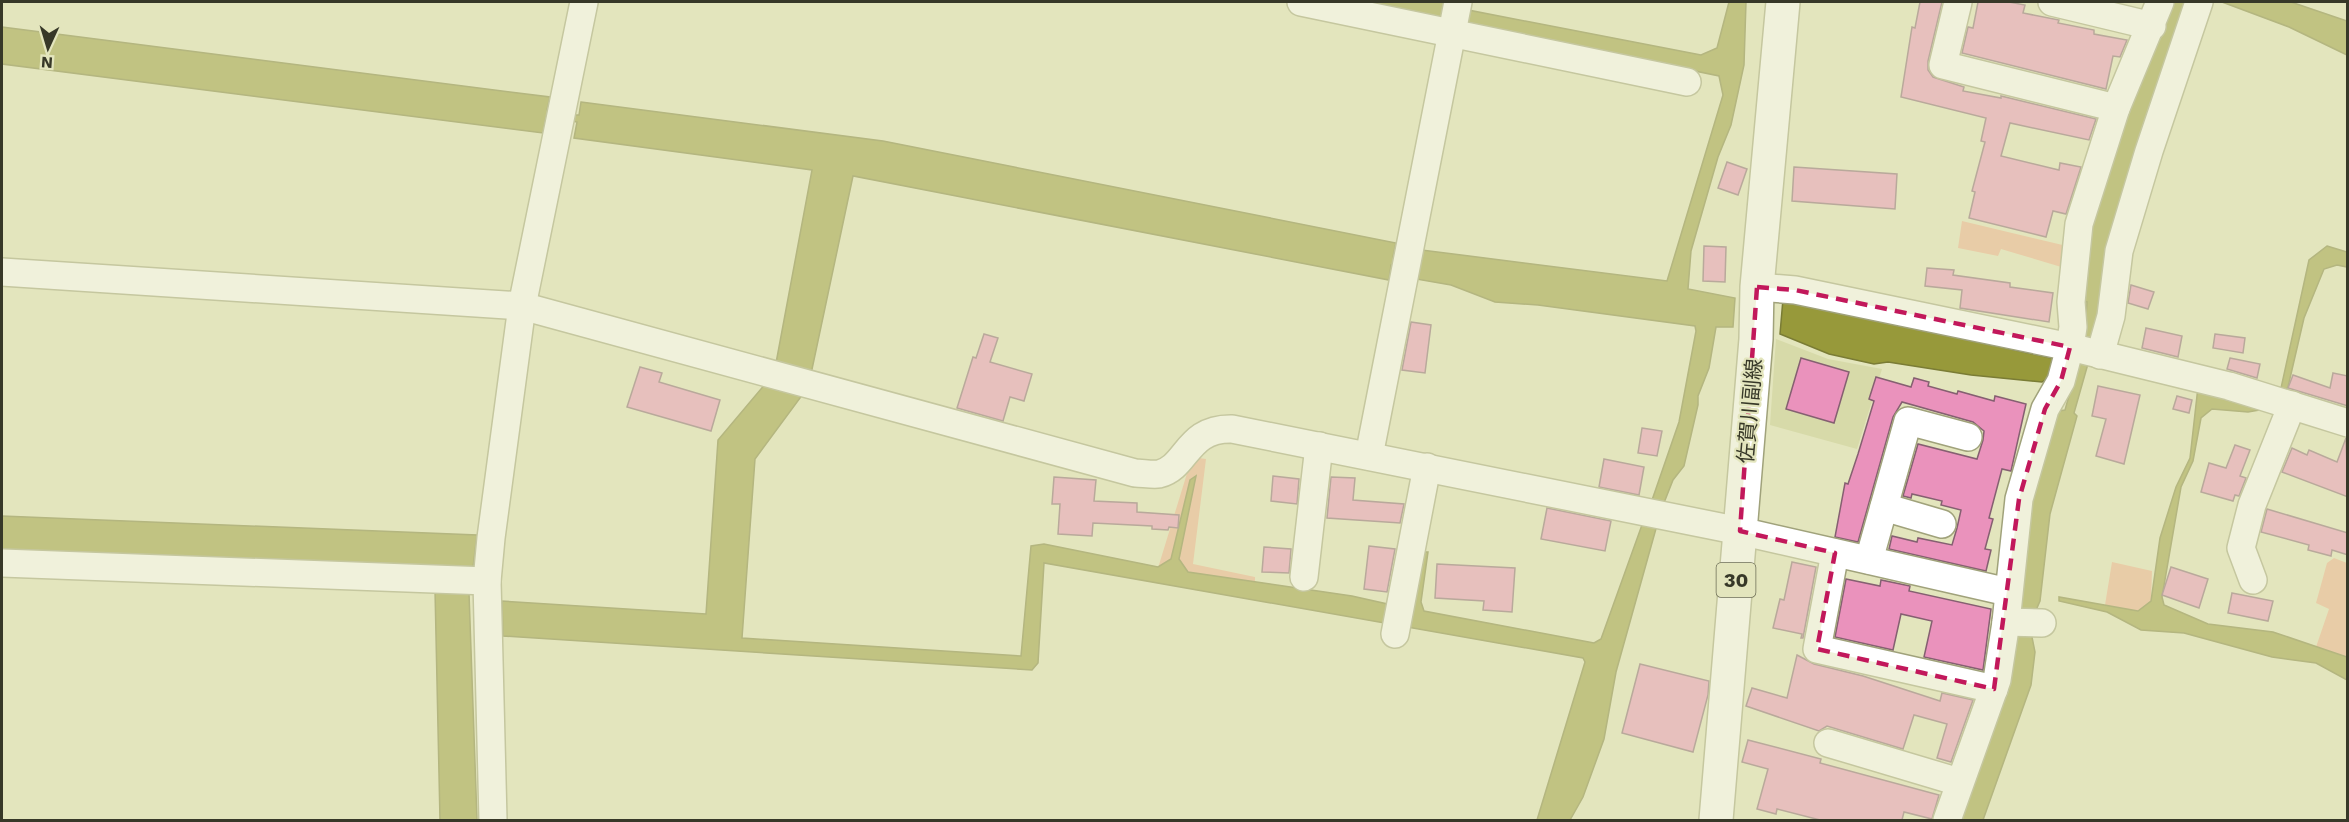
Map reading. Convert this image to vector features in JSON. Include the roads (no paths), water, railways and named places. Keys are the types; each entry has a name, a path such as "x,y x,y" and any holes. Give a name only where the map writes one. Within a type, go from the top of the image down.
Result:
{"main road":[{"name":"佐賀川副線","path":"1716,820 1756,339 1757,287 1783,2"}],"street":[{"path":"493,820 487,581 522,306 584,2"},
{"path":"1301,2 1687,82"},
{"path":"1369,456 1458,2"},
{"path":"1958,2 1943,65 2116,108"},
{"path":"2052,2 2156,14 2116,108 2079,224 2071,302 2073,327 2085,351"},
{"path":"1947,820 1959,782 1995,689 2010,622 2008,592 2019,499 2045,410 2061,381 2111,316 2119,250 2149,151 2199,2"},
{"path":"2,272 522,306 1135,473 1159,474 1171,468 1196,441 1215,429 1232,429 1427,466 1740,531 2008,592"},
{"path":"1757,287 1795,290 2085,351 2229,386 2348,423"},
{"path":"2253,580 2241,548 2252,505 2292,405"},
{"path":"1869,560 1908,421 1968,437"},
{"path":"1304,577 1319,446"},
{"path":"1398,620 1427,466"},
{"path":"1884,507 1942,524"},
{"path":"1835,552 1817,649 1995,689"},
{"path":"2,562 487,581"},
{"path":"2010,622 2042,624"},
{"path":"1828,742 1959,782"}]}
